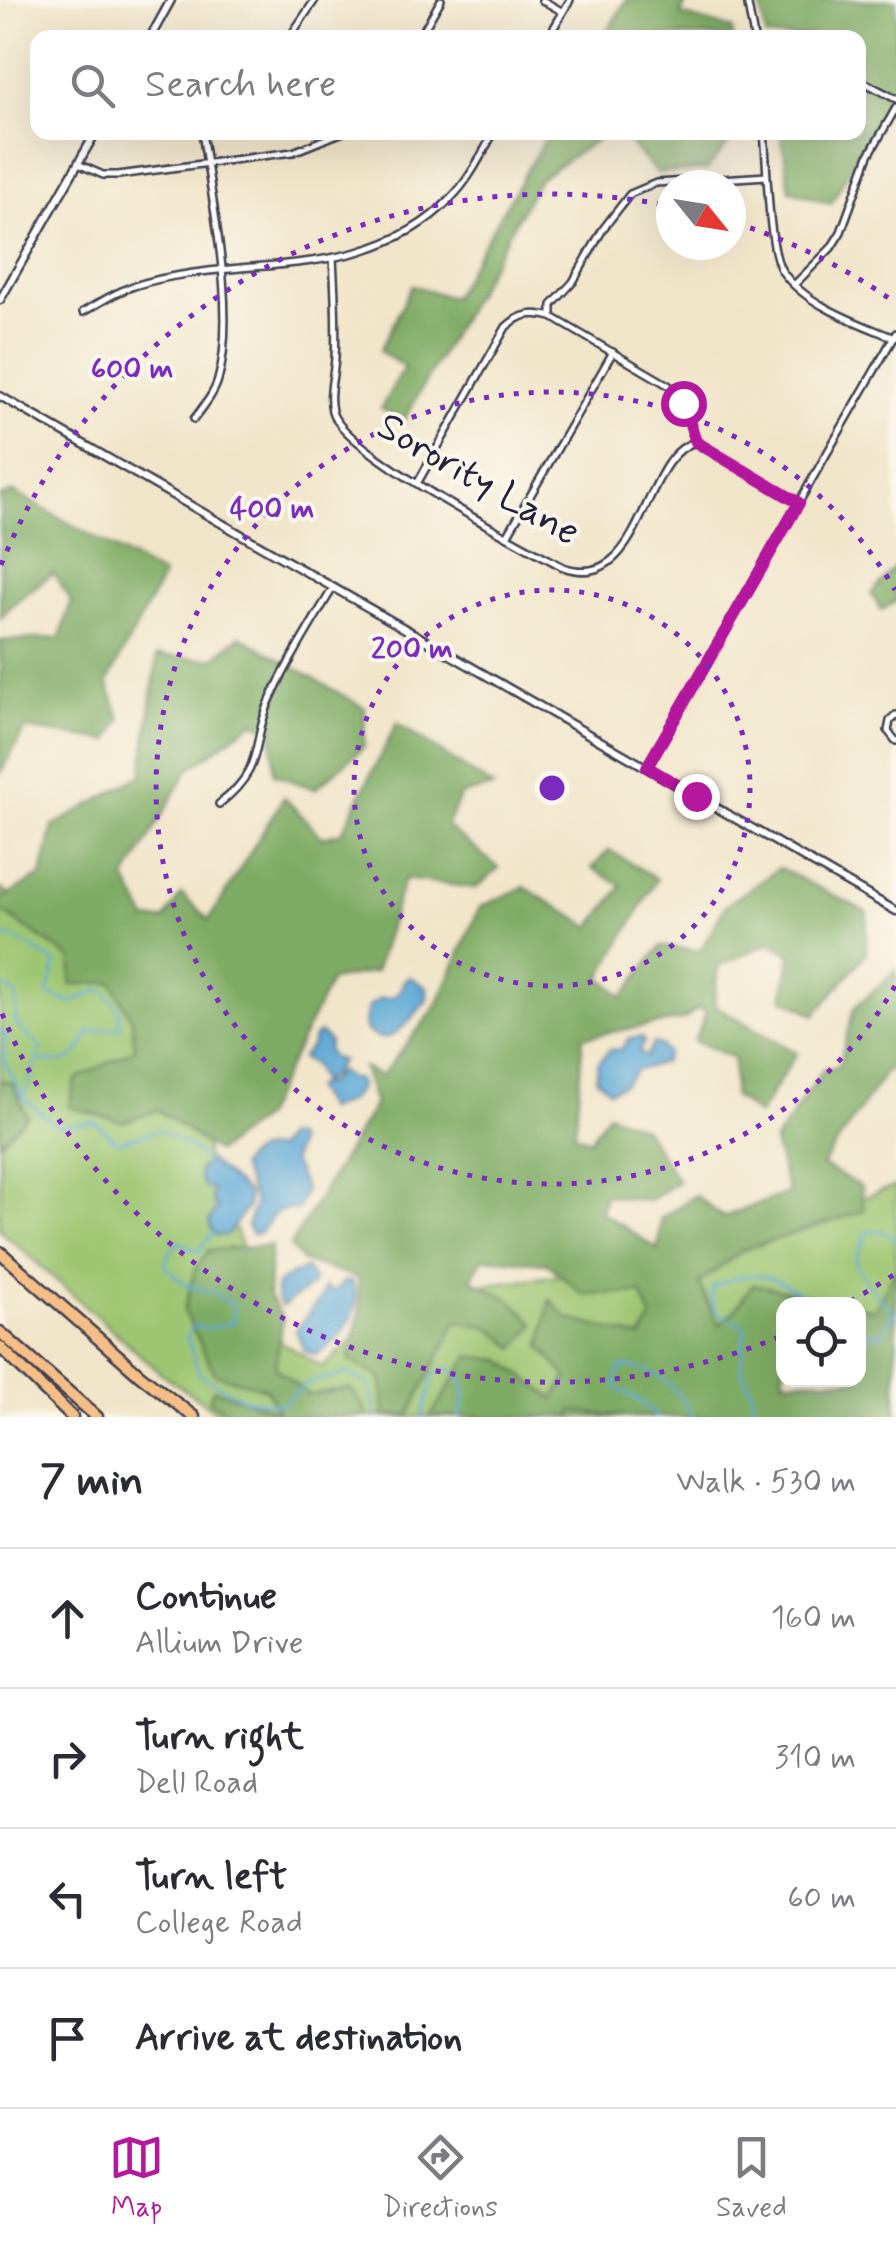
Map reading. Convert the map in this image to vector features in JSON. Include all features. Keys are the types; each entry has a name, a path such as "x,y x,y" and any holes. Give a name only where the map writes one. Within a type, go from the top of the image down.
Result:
{"highway":[{"path":"0,1252 194,1417"},
{"path":"0,1332 97,1417"},
{"path":"0,1347 72,1417"}],"street":[{"path":"154,30 171,0"},
{"path":"294,30 315,0"},
{"path":"424,30 441,0"},
{"path":"542,0 563,12"},
{"path":"553,30 570,0"},
{"path":"747,0 753,30"},
{"path":"866,83 896,100"},
{"path":"794,284 841,232 869,156 896,108"},
{"path":"0,300 92,140"},
{"path":"194,419 218,380 223,350 220,271 203,140"},
{"path":"78,164 103,176 292,152 323,140"},
{"path":"84,312 135,285 334,258 372,249 425,221 455,195 489,140"},
{"path":"647,767 895,336 818,301 794,284 778,263 765,140"},
{"path":"552,317 552,305 572,282 603,228 630,194 656,183 768,176"},
{"name":"Sorority Lane","path":"334,258 332,415 356,443 563,567 598,568 620,553 678,452 685,444 696,442"},
{"path":"418,482 506,327 515,318 534,312 552,317 677,391 696,442 799,503"},
{"path":"507,536 613,352"},
{"path":"0,396 896,911"},
{"path":"219,804 247,777 254,764 272,696 333,588"},
{"path":"896,715 888,730 896,741"}],"green space":[{"path":"626,0 687,0 681,15 732,30 608,30"},
{"path":"760,0 896,0 896,82 866,138 866,30 765,30"},
{"path":"544,140 596,140 539,179 403,422 381,408 404,367 380,351 412,285 452,298"},
{"path":"627,140 731,140 707,170 656,173"},
{"path":"782,140 865,140 831,204 790,190"},
{"path":"14,492 163,576 107,683 121,719 109,741 25,729 0,774 0,641 60,638 71,601 53,573 0,619 0,497"},
{"path":"896,566 896,602 881,610 871,594"},
{"path":"240,636 365,708 364,747 315,789 274,774 272,730 253,722 188,770 126,879 147,920 165,920 181,894 209,920 284,797 322,837 342,832 397,723 493,787 461,795 446,826 499,868 476,888 404,879 375,972 331,980 263,1117 217,1152 158,1110 124,1122 69,1107 76,1079 135,1049 132,1020 112,982 71,985 72,959 0,910 0,900 42,875 53,826 142,775 157,656 213,659"},
{"path":"609,850 657,879 601,977 623,997 661,946 700,951 725,906 779,868 867,912 866,953 815,1015 783,998 791,954 769,943 718,966 714,1005 797,1053 758,1115 733,1096 734,1058 694,1041 706,1013 698,1008 685,1019 583,1037 575,1134 590,1140 608,1113 644,1128 678,1181 649,1201 605,1195 601,1212 658,1249 661,1218 695,1195 723,1217 788,1193 774,1142 824,1069 839,1066 854,1008 896,970 896,1068 887,1070 822,1165 861,1187 864,1211 743,1250 699,1283 719,1325 753,1284 815,1297 776,1297 776,1387 866,1387 866,1308 874,1310 896,1269 896,1417 628,1417 572,1411 571,1417 430,1417 469,1356 502,1360 554,1399 567,1377 541,1347 550,1299 567,1318 641,1338 652,1319 641,1293 583,1294 547,1263 483,1258 471,1279 510,1299 535,1324 515,1348 489,1327 457,1321 409,1415 384,1416 382,1379 349,1360 360,1311 358,1278 302,1261 290,1246 375,1104 363,1068 381,1076 436,1007 480,907 524,887 591,927 622,886 592,868"},
{"path":"0,888 120,978 205,1110 206,1156 278,1340 323,1367 405,1294 695,1259 896,1186 896,1417 225,1417 163,1375 0,1230"},
{"path":"0,1080 13,1084 27,1116 0,1143"},
{"path":"271,1246 268,1295 283,1319 275,1367 308,1395 350,1388 367,1412 366,1417 235,1417 209,1400 213,1389 277,1411 267,1389 215,1374 184,1311 195,1269 209,1250"}],"water":[{"path":"410,977 427,987 427,1001 397,1032 381,1038 373,1035 364,1027 368,1007 381,998 397,995 404,980"},
{"path":"320,1033 329,1042 327,1051 332,1058 341,1060 321,1083 314,1066 301,1058"},
{"path":"642,1037 639,1052 646,1057 653,1043 661,1045 667,1054 663,1063 637,1070 624,1084 610,1091 596,1078 598,1064 609,1050 622,1049 629,1038"},
{"path":"339,1071 360,1084 351,1098 327,1110 314,1089"},
{"path":"286,1136 297,1142 292,1161 305,1190 298,1209 279,1212 253,1235 247,1227 255,1203 240,1166 255,1152 276,1149"},
{"path":"210,1161 248,1194 248,1206 227,1235 215,1234 209,1222 217,1207 212,1202 212,1189 203,1186 199,1177 200,1168"},
{"path":"305,1268 313,1279 312,1285 282,1307 277,1286"},
{"path":"345,1281 352,1282 355,1293 348,1324 316,1355 304,1350 296,1330 322,1296 324,1287 333,1292"}],"waterway":[{"path":"0,937 13,937 56,963 48,994 70,1003 102,989 119,1008 120,1027 89,1032 70,1059 37,1061 23,1098 58,1126 95,1122 118,1142 159,1130 197,1152 207,1165"},
{"path":"0,984 16,995 16,1025 41,1047 38,1058"},
{"path":"0,1032 6,1035 4,1061 23,1097"},
{"path":"866,1333 880,1335 894,1313 864,1279 855,1261 868,1231 883,1231 896,1240"},
{"path":"213,1232 199,1251 178,1242 165,1266 186,1285 213,1292 234,1306 233,1322 212,1328 192,1326 187,1338 200,1375 244,1399 281,1405 307,1383 349,1373 369,1385 377,1417"},
{"path":"753,1417 752,1393 741,1367 745,1327 715,1311 711,1289 741,1276 754,1275 778,1281 806,1297"},
{"path":"657,1417 637,1399 615,1387 620,1367 645,1370 664,1380 693,1417"},
{"path":"422,1417 435,1374 447,1368 461,1376 465,1393 460,1417"}],"route":[{"path":"683,403 696,442 799,503 647,767 696,796"}]}
